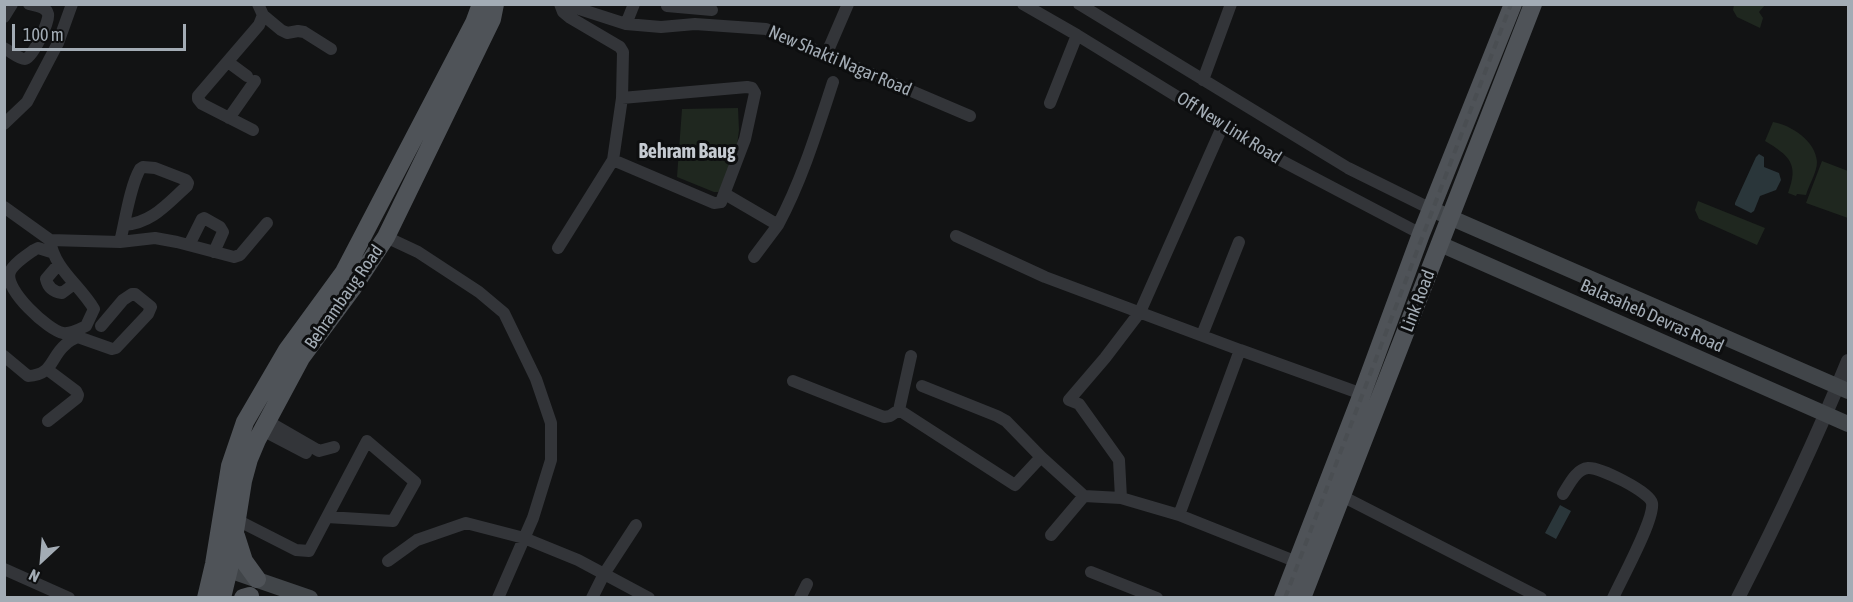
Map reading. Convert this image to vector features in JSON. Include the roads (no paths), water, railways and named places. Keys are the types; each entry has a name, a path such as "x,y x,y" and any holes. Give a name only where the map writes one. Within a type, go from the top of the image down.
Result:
{"main road":[{"name":"Behrambaug Road","path":"221,567 230,466 245,422 287,350 344,272 474,23 481,4"},
{"name":"Behrambaug Road","path":"221,567 236,526 249,459 264,426 301,358 386,237 492,19 495,4"},
{"name":"Link Road","path":"1302,597 1362,394 1421,234 1513,4"},
{"name":"Link Road","path":"1283,597 1297,562 1334,491 1451,218 1533,4"},
{"name":"Balasaheb Devras Road","path":"1431,210 1843,389"},
{"name":"Off New Link Road","path":"1421,234 1440,244"},
{"name":"Balasaheb Devras Road","path":"1440,244 1848,424"},
{"path":"236,526 244,561 257,579"},
{"path":"249,597 216,592 221,567 310,597"}],"street":[{"path":"4,17 12,4"},
{"path":"4,48 24,59 31,55 37,45 49,17 48,12 42,7 29,4"},
{"path":"4,124 27,102 58,43 72,4"},
{"path":"558,248 613,160 622,98 623,52 620,47 577,23 563,12 562,4"},
{"name":"New Shakti Nagar Road","path":"562,4 626,24 661,27 678,24 708,25 766,29 970,116"},
{"path":"626,24 634,4"},
{"path":"826,55 848,4"},
{"name":"Off New Link Road","path":"1023,4 1282,160 1421,234"},
{"path":"1079,4 1348,168 1431,210"},
{"path":"1203,80 1231,4"},
{"path":"661,27 667,5 713,8 708,25"},
{"path":"261,10 281,30 287,33 304,32 331,49"},
{"path":"253,130 202,104 198,96 259,25 261,10"},
{"path":"1050,103 1077,35"},
{"path":"4,54 29,69"},
{"path":"228,62 251,78 229,118"},
{"path":"754,257 778,225 789,204 807,161 833,82"},
{"path":"613,160 714,203 722,202 745,139 755,93 752,88 747,87 622,98"},
{"path":"1121,498 1119,460 1079,404 1070,400 1140,312 1223,125"},
{"path":"120,242 124,225 138,173 143,167 155,168 189,183 153,217 137,224 124,225"},
{"path":"726,194 778,225"},
{"path":"4,207 51,246 58,265 93,308 94,312 86,326 67,333 58,331 30,310 14,291 9,277 12,268 38,248 51,246 120,242 155,238 234,257 240,255 267,222"},
{"path":"189,245 204,218 220,227 223,232 214,252"},
{"path":"956,236 1045,277 1362,394"},
{"path":"386,237 418,252 479,292 504,313 536,379 551,423 551,460 533,519 498,597"},
{"path":"1202,335 1239,242"},
{"path":"58,265 47,276 49,287 62,293 74,284"},
{"path":"4,356 28,376 38,375 48,370 64,345 78,337 112,349 116,348 148,314 150,307 132,294 123,300 101,326"},
{"path":"1179,515 1240,350"},
{"path":"793,381 884,417 890,416 899,410 911,356"},
{"path":"1738,597 1778,519 1827,414 1843,389 1848,361"},
{"path":"48,370 78,395 48,422"},
{"path":"922,386 1006,421 1084,496 1121,498 1179,515 1297,562"},
{"path":"899,410 1015,485 1041,457"},
{"path":"264,426 319,451 334,447"},
{"path":"264,426 314,457"},
{"path":"236,526 296,550 309,551 327,517 368,441 415,482 393,521 327,517"},
{"path":"1563,494 1581,470 1589,468 1607,472 1641,491 1650,498 1653,504 1647,526 1613,597"},
{"path":"1334,491 1541,597"},
{"path":"1051,536 1084,496"},
{"path":"388,561 417,540 466,523 524,538 578,560 649,597"},
{"path":"592,597 636,525"},
{"path":"4,569 69,597"},
{"path":"1091,572 1157,597"},
{"path":"800,597 807,584"}],"railway":[{"path":"1285,598 1511,4"}],"district":[{"name":"Behram Baug","path":"687,152"}]}
